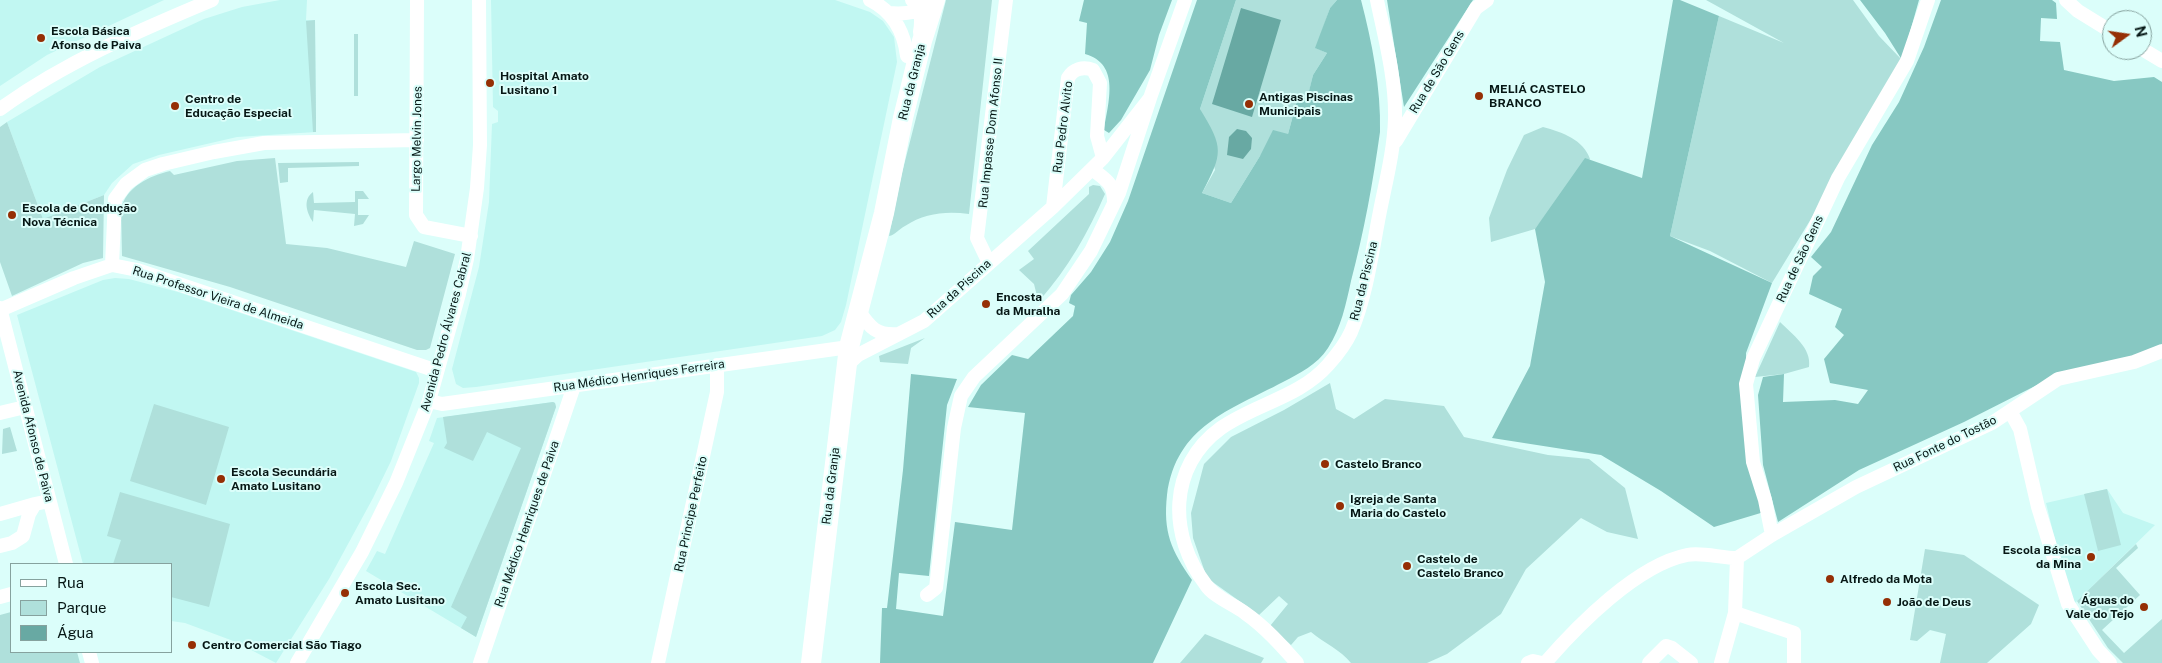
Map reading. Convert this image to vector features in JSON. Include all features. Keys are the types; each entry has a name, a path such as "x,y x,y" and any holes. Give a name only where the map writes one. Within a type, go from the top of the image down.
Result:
{"main road":[{"name":"Rua da Granja","path":"858,310 859,272 884,146 922,3"},
{"name":"Rua da Granja","path":"811,663 849,351 884,213 902,118 922,41 922,3"}],"street":[{"path":"0,109 38,82 90,54 212,0"},
{"name":"Largo Melvin Jones","path":"417,0 416,215 424,227 471,236"},
{"name":"Avenida Pedro Álvares Cabral","path":"297,663 362,552 396,482 429,401 459,294 471,236 478,188 480,145 479,0"},
{"path":"870,0 894,19 907,56"},
{"name":"Rua Impasse Dom Afonso II","path":"989,263 978,238 1006,0"},
{"name":"Rua da Piscina","path":"849,351 858,355 924,322 1053,207 1103,158 1150,98 1185,0"},
{"name":"Rua da Piscina","path":"1297,663 1272,635 1246,613 1207,587 1183,543 1178,513 1179,496 1186,469 1202,445 1220,429 1240,417 1307,385 1328,365 1350,334 1361,303 1392,147 1395,119 1393,82 1377,0"},
{"name":"Rua de São Gens","path":"1392,147 1476,8 1487,0"},
{"name":"Rua de São Gens","path":"1772,535 1765,500 1753,462 1746,384 1753,359 1838,178 1907,61 1928,0"},
{"path":"2066,0 2078,11 2102,26"},
{"path":"888,13 903,14 922,3"},
{"name":"Rua Pedro Alvito","path":"1053,207 1068,78 1076,70 1083,68 1093,70 1100,83 1097,136 1103,158"},
{"path":"927,595 936,588 954,428 961,396 974,377 1062,294 1092,251 1114,203 1150,98"},
{"path":"0,310 16,305 74,278 112,265 115,199 126,184 145,170 205,154 264,143 417,140"},
{"path":"1092,169 1109,182 1114,190 1114,203"},
{"name":"Rua Professor Vieira de Almeida","path":"112,265 155,276 437,371"},
{"name":"Avenida Afonso de Paiva","path":"0,310 66,563"},
{"path":"858,310 876,331 886,335 900,334"},
{"path":"849,351 876,331"},
{"name":"Rua Médico Henriques Ferreira","path":"429,401 442,404 717,365 849,351"},
{"name":"Rua Fonte do Tostão","path":"1737,558 1772,535 1856,487 1992,423 2058,380 2134,362 2162,351"},
{"name":"Rua Principe Perfeito","path":"658,663 717,392 717,365"},
{"name":"Rua Médico Henriques de Paiva","path":"480,663 574,386"},
{"path":"0,413 25,407"},
{"path":"2010,410 2020,429 2038,507 2068,604 2098,650 2110,663"},
{"path":"0,514 50,501"},
{"path":"0,546 12,543 23,536 29,514 35,504"},
{"path":"1528,663 1533,661 1544,663 1570,634 1624,588 1665,561 1689,555 1737,558 1735,613 1721,663"},
{"path":"1735,613 1794,633 1794,663"},
{"path":"1649,663 1666,646 1672,648 1691,663"}],"shaded area":[{"name":"Escola Básica Afonso de Paiva","path":"0,0 164,0 47,55 0,86"},
{"name":"Centro de Educação Especial","path":"280,0 307,0 306,20 315,20 316,132 237,137 159,155 133,164 112,183 104,195 43,219 7,122 100,67 204,19 242,7"},
{"path":"491,0 835,0 870,12 883,21 894,37 897,62 846,305 841,322 835,330 822,336 476,387 463,388 456,384 452,369 479,267 489,202 492,124 498,122 498,111 493,107"},
{"path":"1084,0 1172,0 1159,35 1150,70 1121,120 1109,133 1104,130 1110,86 1108,75 1104,66 1096,59 1085,54 1087,23 1079,21"},
{"path":"1197,0 1236,0 1200,109 1217,142 1218,151 1214,168 1202,193 1231,203 1260,156 1273,130 1288,134 1298,97 1307,99 1313,75 1327,53 1315,48 1330,8 1337,0 1361,0 1375,65 1380,132 1360,244 1340,324 1324,354 1313,364 1208,423 1181,452 1172,471 1167,495 1166,520 1174,550 1192,580 1153,663 880,663 882,608 887,608 903,470 911,374 957,379 947,405 929,576 899,573 896,609 943,616 955,522 1012,530 1025,413 968,407 981,385 1012,355 1028,359 1073,316 1075,306 1069,303 1071,295 1091,272 1110,242 1128,201"},
{"path":"1387,0 1473,0 1404,107"},
{"path":"1673,0 1680,0 1719,16 1670,236 1772,283 1746,353 1747,419 1764,512 1714,527 1661,491 1601,455 1492,438 1530,366 1545,282 1535,229 1585,158 1642,178"},
{"path":"1860,0 1919,0 1902,60 1885,33"},
{"path":"1941,0 2052,0 2056,3 2057,19 2041,18 2040,41 2060,42 2064,70 2114,81 2154,77 2162,82 2162,351 2041,383 1964,422 1859,470 1778,522 1763,465 1758,395 1763,377 1784,374 1783,402 1835,400 1858,404 1868,390 1830,383 1824,359 1844,335 1835,327 1842,309 1809,294 1813,276 1822,267 1811,257 1831,232 1872,145 1899,102 1924,47"},
{"name":"Escola Secundária Amato Lusitano","path":"115,278 129,279 178,292 416,372 419,378 419,383 391,461 373,498 329,579 276,663 236,642 185,623 172,621 172,563 83,563 17,315 103,280"},
{"path":"553,402 556,407 476,637 366,571 377,551 385,554 434,443 429,441 437,418"},
{"name":"Escola Básica da Mina","path":"2107,489 2123,513 2155,525 2075,603 2062,569 2046,503"}],"green space":[{"path":"946,0 992,0 969,214 944,213 920,218 889,236 902,173"},
{"name":"Antigas Piscinas Municipais","path":"1236,0 1337,0 1330,8 1316,48 1327,53 1313,75 1307,100 1298,97 1288,134 1260,156 1231,203 1202,193 1215,170 1200,109"},
{"path":"1706,0 1853,0 1879,36 1902,60 1907,61 1772,283 1710,251 1670,236 1719,16 1784,43"},
{"path":"315,20 316,132 313,132 306,21"},
{"path":"354,34 358,34 358,96 354,96"},
{"path":"7,122 43,219 104,195 103,258 83,263 12,296 0,262 0,127"},
{"path":"1543,127 1565,134 1578,142 1587,152 1590,159 1535,229 1491,242 1489,218 1507,170 1524,135"},
{"path":"275,158 286,244 327,248 406,267 414,241 455,254 430,348 417,350 230,287 122,256 121,209 128,194 147,179 170,171 174,175 237,161"},
{"path":"359,162 359,166 288,168 288,182 280,183 278,163"},
{"path":"1093,185 1100,186 1105,194 1068,263 1040,300 1034,284 1019,270 1034,259 1028,251 1089,194 1089,187"},
{"path":"355,191 363,191 369,199 358,199 358,215 369,215 363,224 354,226 355,214 314,210 313,222 309,214 307,202 313,192 314,203 355,202"},
{"path":"1780,322 1804,348 1809,360 1809,367 1784,374 1755,377"},
{"path":"925,338 911,348 908,364 880,362 879,356"},
{"path":"1330,383 1336,409 1354,419 1385,399 1444,406 1464,437 1548,455 1589,459 1625,488 1638,539 1607,532 1581,518 1526,569 1501,614 1447,654 1427,663 1351,663 1342,654 1311,632 1298,637 1291,645 1270,626 1288,604 1279,596 1259,615 1207,578 1193,538 1191,513 1204,464 1231,437 1284,410"},
{"path":"553,402 556,407 476,637 461,628 467,617 451,607 521,448 487,432 473,461 444,448 447,443 443,417"},
{"path":"154,404 229,427 206,505 130,481"},
{"path":"10,427 17,451 2,454 3,429"},
{"path":"2107,489 2121,545 2098,551 2084,494"},
{"path":"120,492 230,524 209,607 172,597 172,563 113,563 121,540 107,536"},
{"path":"2136,544 2138,548 2116,568 2140,595 2102,630 2124,653 2162,619 2162,663 2123,663 2108,648 2077,601"},
{"path":"1925,549 1964,555 2039,605 2031,624 1987,663 1940,663 1946,634 1930,630 1917,641 1910,640"},
{"path":"10,612 10,653 77,653 80,663 0,663 0,615"},
{"path":"1205,634 1264,658 1261,663 1180,663"}],"water":[{"path":"1241,8 1281,20 1252,117 1212,104"},
{"path":"1237,129 1246,131 1252,138 1251,149 1243,159 1227,155 1229,137"}],"place":[{"name":"Escola Básica Afonso de Paiva","path":"41,38"},
{"name":"Hospital Amato Lusitano 1","path":"490,83"},
{"name":"MELIÁ CASTELO BRANCO","path":"1479,96"},
{"name":"Antigas Piscinas Municipais","path":"1249,104"},
{"name":"Centro de Educação Especial","path":"175,106"},
{"name":"Escola de Condução Nova Técnica","path":"12,215"},
{"name":"Encosta da Muralha","path":"986,304"},
{"name":"Castelo Branco","path":"1325,464"},
{"name":"Escola Secundária Amato Lusitano","path":"221,479"},
{"name":"Igreja de Santa Maria do Castelo","path":"1340,506"},
{"name":"Escola Básica da Mina","path":"2091,557"},
{"name":"Castelo de Castelo Branco","path":"1407,566"},
{"name":"Alfredo da Mota","path":"1830,579"},
{"name":"Escola Sec. Amato Lusitano","path":"345,593"},
{"name":"João de Deus","path":"1887,602"},
{"name":"Águas do Vale do Tejo","path":"2144,607"},
{"name":"Centro Comercial São Tiago","path":"192,645"}]}
